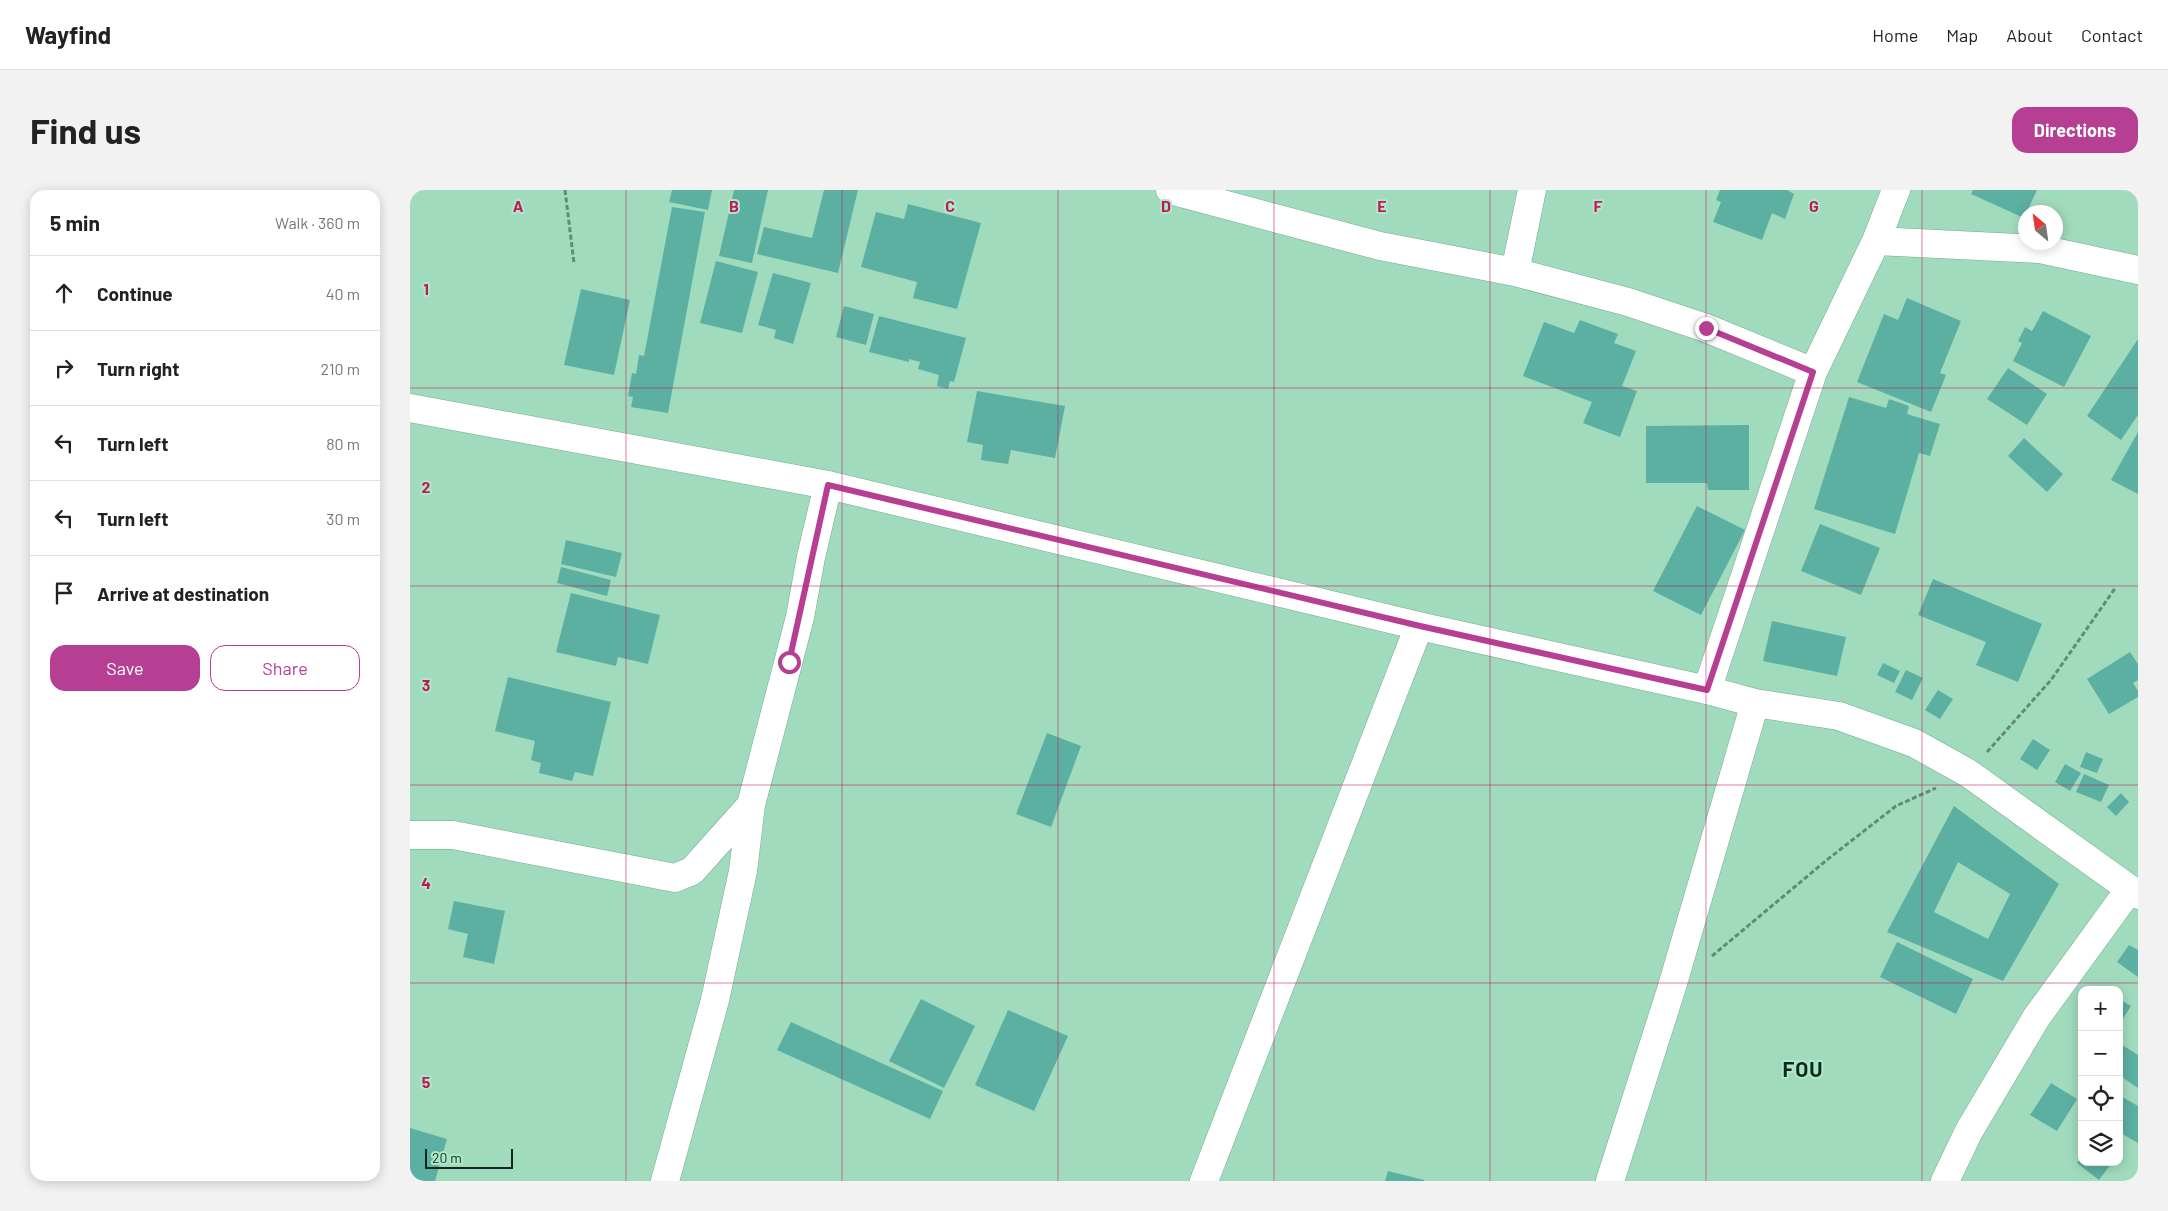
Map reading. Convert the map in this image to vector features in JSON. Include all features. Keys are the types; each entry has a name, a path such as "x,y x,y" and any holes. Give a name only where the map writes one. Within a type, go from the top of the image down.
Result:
{"street":[{"path":"1170,190 1380,246 1515,272 1628,302 1706,328 1813,372"},
{"path":"1515,272 1532,190"},
{"path":"1707,690 1813,372 1876,241 1896,190"},
{"path":"1876,241 2040,249 2138,270"},
{"path":"410,408 828,485 1420,626 1707,690 1755,703 1839,716 1914,743 1968,773 2134,892 2036,1018 1969,1131 1945,1181"},
{"path":"665,1181 717,990 743,871 751,806 800,617 811,557 828,485"},
{"path":"1204,1181 1420,626"},
{"path":"1610,1181 1671,990 1755,703"},
{"path":"410,835 453,835 676,878 692,871 751,806"}],"path":[{"path":"566,190 574,263"},
{"path":"1708,958 1828,859 1896,806 1968,773 2051,680 2116,588"}],"building":[{"path":"672,190 712,190 708,210 669,202"},
{"path":"734,190 768,190 752,263 719,256"},
{"path":"824,190 858,190 838,273 757,254 764,227 812,238"},
{"path":"1720,190 1787,190 1794,194 1785,219 1772,213 1762,240 1713,222 1721,202 1716,200"},
{"path":"1973,190 2037,190 2030,205 2018,205 2018,215 1971,194"},
{"path":"908,204 981,223 957,309 913,298 917,282 861,267 876,212 904,219"},
{"path":"672,207 705,212 668,413 631,407 633,397 628,396 632,373 636,374 639,355 644,356"},
{"path":"716,261 758,272 742,333 700,323"},
{"path":"773,273 811,283 793,344 774,338 776,330 758,325"},
{"path":"581,289 630,300 614,375 564,365"},
{"path":"1907,298 1961,321 1940,373 1946,375 1931,412 1857,382 1884,314 1898,320"},
{"path":"844,306 874,314 866,345 836,337"},
{"path":"2043,311 2091,336 2064,387 2013,361 2022,343 2018,341 2025,327 2032,331"},
{"path":"879,316 966,338 954,382 950,381 948,389 937,386 939,375 918,369 920,362 909,359 909,362 869,352"},
{"path":"1580,320 1618,334 1614,343 1636,351 1622,386 1637,391 1620,437 1583,423 1592,402 1523,376 1544,322 1574,333"},
{"path":"2138,339 2138,415 2121,440 2087,416"},
{"path":"2008,368 2047,394 2027,425 1987,399"},
{"path":"977,391 1065,406 1055,458 1011,450 1008,464 981,460 983,445 967,442"},
{"path":"1849,397 1886,408 1889,399 1909,406 1907,414 1940,424 1930,456 1919,453 1895,534 1814,509"},
{"path":"1749,425 1749,490 1708,490 1707,483 1646,483 1646,426"},
{"path":"2138,432 2138,494 2111,480"},
{"path":"2024,438 2063,474 2047,492 2008,456"},
{"path":"1697,506 1745,530 1701,615 1653,591"},
{"path":"1820,524 1880,548 1861,595 1801,571"},
{"path":"566,540 622,553 616,577 561,564"},
{"path":"561,567 611,580 607,596 557,583"},
{"path":"1933,579 2042,624 2018,682 1976,665 1986,642 1918,615"},
{"path":"571,593 660,615 648,664 618,657 616,666 556,652"},
{"path":"1772,621 1846,637 1837,676 1763,661"},
{"path":"2130,652 2138,664 2138,680 2133,683 2138,691 2138,697 2109,714 2087,679"},
{"path":"1883,663 1900,671 1894,683 1877,675"},
{"path":"1906,670 1923,678 1912,700 1895,692"},
{"path":"508,677 611,702 593,776 575,772 572,781 539,773 541,763 531,760 535,741 495,731"},
{"path":"1938,690 1953,699 1940,719 1925,710"},
{"path":"1047,733 1081,746 1051,827 1016,814"},
{"path":"2033,739 2050,750 2037,770 2020,759"},
{"path":"2086,752 2103,759 2097,773 2080,767"},
{"path":"2065,764 2081,773 2070,791 2055,782"},
{"path":"2084,774 2109,785 2101,802 2076,792"},
{"path":"2121,793 2129,802 2116,816 2107,807"},
{"path":"1954,806 2059,884 2003,981 1887,932","holes":["1958,862 2010,894 1988,939 1934,912"]},
{"path":"454,901 505,911 494,964 463,957 468,934 448,929"},
{"path":"1897,942 1973,979 1956,1014 1880,977"},
{"path":"2129,945 2138,950 2138,977 2117,962"},
{"path":"921,999 975,1026 944,1088 889,1061"},
{"path":"2123,1001 2131,1006 2123,1019"},
{"path":"1008,1010 1068,1036 1034,1111 975,1085"},
{"path":"791,1022 943,1091 930,1119 777,1050"},
{"path":"2123,1046 2138,1055 2138,1088 2123,1078"},
{"path":"2051,1083 2077,1099 2057,1131 2030,1115"},
{"path":"2123,1097 2138,1106 2138,1143 2123,1134"},
{"path":"410,1128 447,1139 435,1181 410,1181"},
{"path":"2081,1166 2110,1166 2099,1180"},
{"path":"1388,1171 1424,1180 1424,1181 1385,1181"}],"district":[{"name":"FOU","path":"1803,1070"}],"route":[{"path":"789,662 828,485 1420,626 1707,690 1813,372 1706,328"}]}
